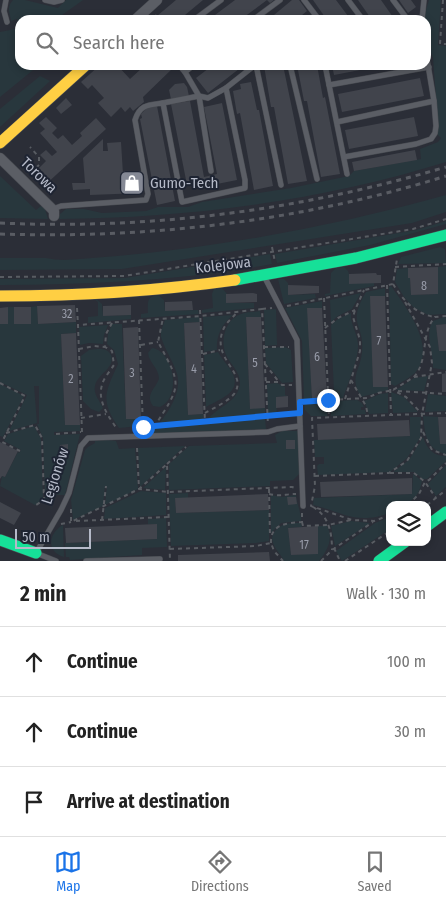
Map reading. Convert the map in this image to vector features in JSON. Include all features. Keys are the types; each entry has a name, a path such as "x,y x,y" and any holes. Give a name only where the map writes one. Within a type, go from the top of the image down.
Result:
{"street":[{"path":"141,15 157,0"},
{"path":"0,143 80,70"},
{"name":"Torowa","path":"0,158 53,213"},
{"name":"Kolejowa","path":"0,296 78,295 133,291 264,275 381,252 446,235"},
{"path":"431,523 446,512"},
{"path":"0,540 36,553"},
{"path":"379,561 400,546"}],"lane":[{"path":"6,0 4,11 7,22"},
{"path":"45,0 54,2 62,0"},
{"path":"201,15 221,0"},
{"path":"260,15 280,0"},
{"path":"304,0 313,15"},
{"path":"348,0 359,15"},
{"path":"393,0 404,15"},
{"path":"422,15 424,0"},
{"path":"188,70 185,72 199,96 211,171"},
{"path":"53,213 61,206 146,200 148,194 135,120 138,112 145,106 199,96 208,98 226,88 249,70"},
{"path":"256,70 281,185"},
{"path":"291,70 317,179"},
{"path":"326,70 347,174"},
{"path":"329,84 411,70"},
{"path":"344,157 416,144 431,139 435,133 436,126 429,70"},
{"path":"163,103 182,202 245,188 226,88"},
{"path":"337,122 434,101"},
{"path":"264,275 297,340 303,508"},
{"name":"Legionów","path":"36,553 61,510 69,492 81,446 88,435 268,432 300,426"},
{"path":"36,553 56,561"},
{"path":"86,561 160,559"}],"path":[{"path":"443,0 440,44 446,44"},
{"path":"28,175 39,164 39,157 30,147"},
{"path":"0,277 124,276 413,229 446,219"},
{"path":"272,247 276,267"},
{"path":"389,473 406,461 422,438 422,414 430,374 430,347 393,284 395,267 400,255"},
{"path":"395,267 446,264"},
{"path":"283,306 393,284"},
{"path":"387,285 393,391 391,415"},
{"path":"345,400 360,352 360,340 354,321 355,310 364,290"},
{"path":"324,298 329,417"},
{"path":"405,302 420,313 435,317 446,316"},
{"path":"82,432 78,325 200,316 262,309 268,432"},
{"path":"200,310 205,422"},
{"path":"325,328 338,318 355,310"},
{"path":"205,413 229,398 236,388 237,378 220,350 220,344 223,329 237,312"},
{"path":"393,391 414,377 419,370 423,362 428,326 435,317"},
{"path":"154,427 170,401 176,383 172,366 158,342 163,318"},
{"path":"139,320 143,427"},
{"path":"105,347 106,334 112,322"},
{"path":"140,345 158,342"},
{"path":"79,350 94,346 105,347 112,351 114,365 102,385 102,397 107,414 118,430 110,430"},
{"path":"264,347 285,346 292,350"},
{"path":"202,354 220,350"},
{"path":"265,363 282,385 294,385 294,383"},
{"path":"414,377 446,372"},
{"path":"351,380 360,399 366,406 368,416"},
{"path":"266,382 279,382"},
{"path":"0,383 25,396 2,442 20,451"},
{"path":"300,402 360,399 393,391 446,394"},
{"path":"393,391 406,397 422,414"},
{"path":"135,428 300,413"},
{"path":"311,506 315,486 312,418 446,413"},
{"path":"81,418 107,414"},
{"path":"6,433 35,424 42,438 44,500 36,505"},
{"path":"422,431 432,450 446,455"},
{"path":"56,434 82,432 88,435"},
{"path":"71,522 139,490 186,447"},
{"path":"137,448 139,490"},
{"path":"413,501 425,482 446,463"},
{"path":"168,464 170,561"},
{"path":"315,476 414,473 425,482 436,498"},
{"path":"102,520 106,486"},
{"path":"139,490 168,492 292,487 298,491 298,500"},
{"path":"269,488 271,543 274,551 282,560"},
{"path":"431,502 446,490"},
{"path":"269,494 281,497 288,494 298,494"},
{"path":"311,506 321,512 328,525 331,531 333,549 340,561"},
{"path":"352,520 311,506 311,508 303,508 302,511 304,526 328,525 352,520 374,521"},
{"path":"71,507 71,522"},
{"path":"321,561 333,549 374,521 386,516"},
{"path":"59,525 71,522 168,517"},
{"path":"270,536 282,524 302,522"},
{"path":"345,561 386,534"},
{"path":"169,549 256,546 271,543"}],"shaded area":[{"path":"13,0 25,0 58,8 66,0 83,0 62,15 15,15 15,20 11,21 9,8"},
{"path":"429,0 441,0 438,45 446,46 446,162 399,176 351,187 254,205 157,215 59,219 60,214 66,209 84,209 102,213 146,211 158,207 188,207 202,202 291,188 349,176 354,171 421,159 420,149 438,142 441,138 437,134 438,123 431,53 431,15 424,15"},
{"path":"15,29 15,70 33,70 0,97 0,32"},
{"path":"40,76 50,81 0,127 0,109"},
{"path":"0,176 36,210 41,206 45,209 48,219 0,218"},
{"path":"446,195 446,212 412,223 122,269 0,270 0,258 65,260 209,245 257,238 352,219"},
{"path":"446,221 446,224 370,245 277,263 275,254 416,230"},
{"path":"440,247 445,249 446,263 398,264 401,257"},
{"path":"270,254 272,264 170,278 68,284 0,285 0,279 125,278"},
{"path":"446,266 446,314 428,315 413,307 395,282 397,269 408,268 411,295 437,294 438,267"},
{"path":"344,267 349,274 374,283 374,286 325,296 325,294 330,293 331,273 336,268"},
{"path":"278,279 284,279 288,283 288,295 315,294 316,298 284,304"},
{"path":"391,286 417,328 423,352 421,363 415,373 395,386 391,384 389,287"},
{"path":"222,288 227,294 226,303 254,303 254,308 202,313 202,310 213,308 212,294 214,289"},
{"path":"385,288 385,296 371,296 373,387 388,387 388,390 361,397 356,384 356,374 362,352 357,311 366,292"},
{"path":"361,293 352,309 331,322 330,300"},
{"path":"158,295 164,300 165,311 198,310 199,314 141,318 141,314 148,313 148,303 151,297"},
{"path":"94,299 102,304 103,316 131,315 131,319 88,323 88,317 98,316 98,302"},
{"path":"322,301 322,308 308,308 312,400 304,400 302,341 285,308"},
{"path":"37,306 38,324 76,322 76,333 61,334 65,425 80,425 80,431 54,432 54,435 80,434 65,495 56,495 50,513 53,502 45,500 43,438 37,424 39,424 39,386 34,386 37,423 9,431 27,395 0,382 0,324 8,324 8,307 14,307 31,324 31,307"},
{"path":"276,309 277,345 265,346 264,310"},
{"path":"260,311 261,317 246,317 250,408 265,408 265,415 207,420 234,398 239,388 240,379 225,351 224,338 227,326 235,317 241,314"},
{"path":"351,313 358,350 343,398 337,398 334,393 331,325 338,319"},
{"path":"233,315 220,330 217,350 204,352 203,317"},
{"path":"199,317 200,322 184,323 188,415 203,414 203,420 159,424 170,407 178,388 177,374 161,337 165,320"},
{"path":"446,318 446,324 436,325 439,351 446,351 446,370 433,368 429,338 430,326 433,321"},
{"path":"112,324 122,324 126,419 141,419 142,424 140,426 119,428 107,403 106,396 118,364 114,350 107,344"},
{"path":"108,325 103,344 89,343 80,345 79,327"},
{"path":"285,347 291,350 293,382 282,383 266,363 265,348"},
{"path":"152,348 159,351 165,357 170,365 172,374 171,394 167,402 160,407 153,406 150,399 150,395 159,379 159,375 148,353"},
{"path":"103,349 108,352 112,360 95,386 96,395 103,408 99,412 91,409 83,401 81,356 89,350"},
{"path":"218,352 230,369 235,383 230,393 206,407 204,355"},
{"path":"428,376 424,391 396,390 414,378"},
{"path":"277,383 285,387 285,395 288,396 276,397 277,414 268,415 267,384"},
{"path":"0,384 24,396 3,437 0,436"},
{"path":"391,392 404,397 418,412 393,413"},
{"path":"388,393 388,413 369,414 364,401 380,394"},
{"path":"428,394 446,396 446,411 425,412"},
{"path":"357,400 362,403 364,407 361,407 361,410 365,410 366,414 331,416 331,403 333,401"},
{"path":"327,402 327,416 311,416 305,410 304,403"},
{"path":"423,416 438,417 440,444 446,444 446,454 439,452 430,445"},
{"path":"410,417 421,417 420,438 407,458 390,472 318,475 317,466 324,464 324,457 315,457 314,440 410,436"},
{"path":"265,418 266,429 145,434 145,429"},
{"path":"34,426 41,439 43,500 35,505 0,486 2,476 5,477 18,452 21,450 4,441 8,434"},
{"path":"282,431 298,431 299,474 293,480 270,481 270,486 169,490 169,464 189,446 277,443 275,435"},
{"path":"423,437 431,451 437,455 446,456 446,461 427,479 423,479 414,472 393,472 409,460"},
{"path":"95,441 116,441 119,449 135,448 138,489 105,505 107,486 105,486 103,506 73,520 71,500 85,450"},
{"path":"185,446 140,487 138,448"},
{"path":"446,465 446,487 436,496 428,484"},
{"path":"166,467 165,490 143,488"},
{"path":"413,474 422,481 418,493 410,501 386,501 386,514 359,518 313,505 314,498 412,494"},
{"path":"141,491 166,493 166,515 104,519 105,508"},
{"path":"188,493 188,498 175,498 176,513 269,510 269,541 171,546 169,494"},
{"path":"271,495 281,497 296,495 301,521 281,523 271,533"},
{"path":"166,518 167,547 142,548 142,555 70,560 69,557 66,557 65,543 157,539 157,524 148,524 148,519"},
{"path":"386,519 386,532 342,561 336,551 375,523"},
{"path":"351,521 370,523 335,546 331,526"},
{"path":"301,523 302,527 288,528 291,555 318,553 318,526 327,526 330,540 325,553 319,561 284,561 274,545 272,538 276,529 287,524"},
{"path":"63,525 64,557 54,551 51,542 54,533"}],"building":[{"path":"176,0 203,0 185,15 158,15"},
{"path":"235,0 267,0 247,15 215,15"},
{"path":"292,0 299,0 307,11 302,15 274,15"},
{"path":"313,0 336,0 347,15 324,15"},
{"path":"358,0 381,0 392,15 368,15"},
{"path":"399,0 411,0 416,7 408,13"},
{"path":"94,70 122,70 130,79 140,70 171,70 143,97 144,102 133,111 130,107 125,112 121,107 111,117 98,103 104,98 92,85 88,89 81,82"},
{"path":"206,70 238,70 208,93 196,78"},
{"path":"265,70 284,70 307,181 288,184 274,107 271,107"},
{"path":"298,70 318,70 340,174 321,177 307,101 304,101"},
{"path":"333,70 360,70 334,75"},
{"path":"420,78 424,96 342,112 338,94"},
{"path":"251,82 257,110 259,110 273,186 254,190 240,113 237,114 233,91 241,89 240,84"},
{"path":"184,83 189,96 171,99 169,90 175,84"},
{"path":"66,98 72,105 61,114 56,108"},
{"path":"190,101 204,177 217,174 204,107 222,103 237,180 197,188 196,183 187,185 171,104"},
{"path":"157,106 175,201 157,205 140,119 142,118 141,114 147,108"},
{"path":"46,117 57,128 52,133 58,139 63,135 72,145 82,136 80,133 96,118 106,129 44,186 33,174 46,161 40,155 46,150 52,156 57,152 40,133 45,129 39,123"},
{"path":"414,117 418,136 349,149 345,130"},
{"path":"103,139 103,151 108,151 107,143 121,142 123,174 137,172 141,193 90,195 90,189 73,190 72,183 85,183 83,158"},
{"path":"415,150 417,160 354,171 352,162"},
{"path":"438,267 438,294 411,295 408,268"},
{"path":"376,273 381,275 381,283 349,284 349,274"},
{"path":"288,285 319,286 319,293 288,295"},
{"path":"226,294 257,294 257,302 226,303"},
{"path":"370,296 385,296 388,387 373,387"},
{"path":"192,301 193,310 165,311 165,302"},
{"path":"75,305 76,322 38,324 37,306"},
{"path":"131,305 131,315 103,316 103,306"},
{"path":"8,307 8,324 0,324 0,308"},
{"path":"14,307 31,307 31,324 14,324"},
{"path":"307,308 322,308 327,399 312,400"},
{"path":"246,317 261,317 265,408 250,409"},
{"path":"200,322 203,414 188,415 184,323"},
{"path":"446,324 446,351 439,351 436,325"},
{"path":"138,327 141,419 126,419 123,328"},
{"path":"76,333 80,425 65,425 61,334"},
{"path":"446,373 446,392 442,392 442,374"},
{"path":"288,396 288,407 276,408 276,397"},
{"path":"438,417 446,417 446,444 440,444"},
{"path":"409,420 410,436 318,440 317,424"},
{"path":"286,440 295,440 295,449 286,449"},
{"path":"0,442 18,451 5,477 2,476 0,479"},
{"path":"68,444 68,455 61,455 60,445"},
{"path":"412,478 412,494 321,497 320,482"},
{"path":"268,494 269,510 176,513 175,498"},
{"path":"287,497 296,497 297,504 288,505"},
{"path":"0,502 21,513 14,525 0,518"},
{"path":"157,524 157,539 66,543 65,528"},
{"path":"318,526 318,554 291,555 288,528"},
{"path":"269,552 270,561 178,561 178,555"}],"railway":[{"path":"0,223 113,223 225,214 336,195 446,167"},
{"path":"0,234 113,233 225,224 337,205 392,192 446,176"}],"traffic: fast":[{"path":"235,280 356,258 446,235"},
{"path":"431,523 446,512"},
{"path":"0,540 36,553"},
{"path":"379,561 400,546"}],"traffic: slow":[{"path":"0,143 80,70"},
{"path":"0,296 118,292 235,280"}],"place":[{"name":"Gumo-Tech","path":"132,183"}],"route":[{"path":"143,427 300,413 300,402 328,400"}]}
